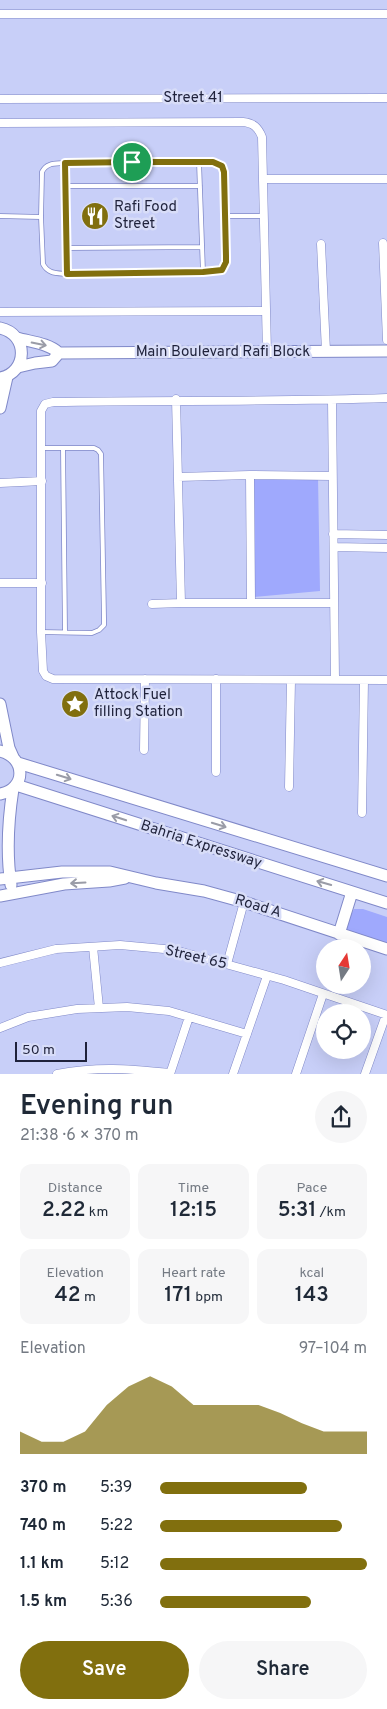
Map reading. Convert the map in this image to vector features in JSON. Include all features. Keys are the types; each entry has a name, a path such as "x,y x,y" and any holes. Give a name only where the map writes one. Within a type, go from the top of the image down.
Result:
{"main road":[{"path":"0,328 8,331 16,338 22,350 22,359 18,367"},
{"path":"0,408 3,378 18,367 52,362 59,353 51,346 35,344 16,338"},
{"name":"Main Boulevard Rafi Block","path":"59,353 387,351"},
{"path":"0,704 8,748 20,774 14,787 8,818 5,878 12,893"},
{"name":"Bahria Expressway","path":"0,751 7,753 15,760 387,876"},
{"path":"0,794 14,787"},
{"name":"Bahria Expressway","path":"14,787 387,903"},
{"name":"Road A","path":"5,878 62,872 110,872 126,877 204,891 244,902 387,949"},
{"path":"0,896 64,884 109,881 126,877"},
{"path":"339,934 352,892"}],"street":[{"path":"0,14 387,14"},
{"name":"Street 41","path":"0,99 387,98"},
{"path":"0,123 243,122 260,130 262,137 267,352"},
{"path":"263,179 387,179"},
{"path":"383,243 387,340"},
{"path":"321,244 326,351"},
{"path":"0,312 266,311"},
{"path":"387,398 53,402 45,404 40,411 42,481 41,632 43,671 46,676 52,679 387,680"},
{"path":"176,400 181,603"},
{"path":"332,400 335,679"},
{"path":"178,477 250,475 332,476"},
{"path":"250,475 251,602"},
{"path":"0,483 42,481"},
{"path":"333,534 387,535"},
{"path":"334,546 387,548"},
{"path":"0,583 42,582"},
{"path":"152,604 334,603"},
{"path":"144,750 145,679"},
{"path":"216,679 216,772"},
{"path":"289,787 291,680"},
{"path":"362,813 364,680"},
{"path":"227,964 244,902"},
{"name":"Street 65","path":"0,963 56,949 120,946 175,950 316,992"},
{"path":"94,947 100,1008"},
{"path":"233,1074 267,976"},
{"path":"296,1074 323,994"},
{"name":"Street 65","path":"323,994 386,1015"},
{"path":"0,1028 28,1017 77,1009 135,1008 169,1012 247,1034"},
{"path":"365,1074 386,1015"},
{"path":"57,1074 85,1069 122,1068 170,1074 189,1017"}],"lane":[{"path":"199,162 203,272"},
{"path":"213,162 222,166 224,172 226,216 226,262 222,270 203,272 67,274 50,272 45,269 43,264 41,216 42,172 49,164 65,163 213,162"},
{"path":"65,163 67,274"},
{"path":"66,186 200,186"},
{"path":"0,216 41,216"},
{"path":"226,216 264,216"},
{"path":"67,248 202,247"},
{"path":"41,448 94,448 101,454 104,618 104,625 92,633 41,632"},
{"path":"63,448 65,632"}],"shaded area":[{"path":"253,477 318,477 320,591 253,597"},
{"path":"354,909 363,909 387,917 387,946 347,931 347,923"}],"place":[{"name":"Rafi Food Street","path":"95,216"},
{"name":"Attock Fuel filling Station","path":"75,704"}],"route":[{"path":"132,162 213,162 222,166 224,172 226,262 222,270 216,272 67,274 65,163 132,162"}]}
